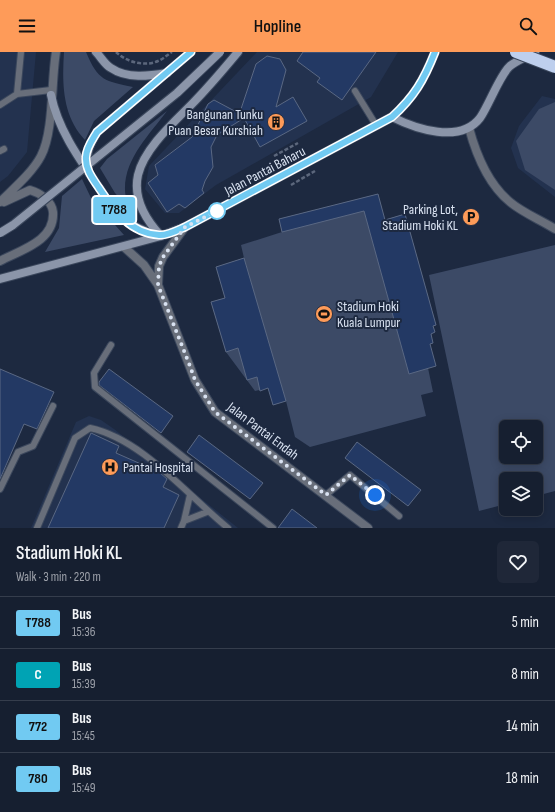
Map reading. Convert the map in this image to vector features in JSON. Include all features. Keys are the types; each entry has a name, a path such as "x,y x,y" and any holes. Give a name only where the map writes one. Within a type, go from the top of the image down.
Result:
{"highway":[{"path":"515,52 555,67"}],"main road":[{"path":"96,52 111,68 134,75 147,77 168,73"},
{"path":"89,174 86,157 89,146 97,132 191,52"},
{"path":"0,233 13,225 177,92 220,52"},
{"path":"161,236 149,223 141,206 138,189 138,175 143,163 162,134 221,73 238,52"},
{"name":"Jalan Pantai Baharu","path":"0,279 161,236 185,227 392,117 407,103 426,76 434,52"},
{"path":"392,117 410,126 429,131 461,131 469,128 479,119 509,67 515,52"},
{"path":"509,67 536,52"},
{"path":"51,93 55,114 64,133 115,213 128,223 144,232 161,236"}],"street":[{"path":"0,203 24,178 41,156 49,129 51,93 56,52"},
{"path":"469,128 477,152 491,180 510,202 555,230"},
{"path":"0,203 30,190 41,194 52,208 53,219 50,231 40,240 0,261"},
{"name":"Jalan Pantai Endah","path":"158,285 159,266 185,227"},
{"name":"Jalan Pantai Endah","path":"124,246 144,265 158,285 195,380 215,412 368,528"}],"lane":[{"path":"17,94 21,52"},
{"path":"355,91 376,125"},
{"path":"0,105 17,94 51,93"},
{"path":"111,345 94,373 95,387 273,528"},
{"path":"0,489 18,452 33,446 53,406"},
{"path":"37,528 75,438 90,428 100,430 126,441 176,482 207,512 228,528"},
{"path":"326,495 350,475 399,516"},
{"path":"172,488 176,482"},
{"path":"181,528 190,495"},
{"path":"184,521 207,512"}],"path":[{"path":"116,52 123,59 145,64 158,62 172,52"},
{"path":"274,156 298,143"},
{"path":"291,185 315,171"}],"shaded area":[{"path":"0,52 36,52 27,152 8,176 0,182"},
{"path":"64,52 86,52 94,69 104,78 109,81 133,87 94,121 85,140 77,131 65,99 63,75"},
{"path":"257,52 398,52 371,97 216,185 179,213 165,213 145,189 149,166"},
{"path":"542,96 555,99 555,197 518,168 511,148 519,126"},
{"path":"555,102 555,190 525,170 516,141 539,109"},
{"path":"167,111 133,157 126,179 125,190 129,209 115,193 100,168 107,159"},
{"path":"82,179 91,198 124,235 45,252 59,228 62,196"},
{"name":"Stadium Hoki Kuala Lumpur","path":"378,194 384,220 405,214 436,325 433,326 435,332 431,334 433,343 430,344 428,368 433,392 421,395 426,416 310,447 295,437 286,401 273,405 268,388 255,391 226,352 211,302 225,298 216,267 244,258 241,245 282,232 279,219"},
{"path":"555,245 555,491 543,494 543,472 499,472 499,506 479,511 429,275"},
{"name":"Pantai Hospital","path":"89,416 101,420 114,429 238,528 31,528 76,422"}],"building":[{"path":"303,52 376,52 342,100 317,82 320,78 297,61"},
{"path":"267,56 280,59 286,70 276,107 293,97 307,121 260,147 244,118 217,135 211,147 213,167 205,181 202,190 204,193 185,208 179,204 167,212 148,183 158,175 155,165 192,137 208,104 214,100 242,115 240,112 256,64"},
{"path":"378,194 385,220 405,214 436,325 433,326 435,332 431,334 433,343 430,344 436,366 409,374 364,211 282,232 279,219"},
{"path":"244,258 286,401 273,405 268,388 260,391 257,377 247,380 238,348 226,352 211,302 225,298 216,267"},
{"path":"0,369 54,392 37,429 24,424 0,479"},
{"path":"109,369 173,416 161,433 99,385 99,382"},
{"name":"Pantai Hospital","path":"91,433 119,446 116,453 159,472 167,479 163,487 179,495 164,528 48,528"},
{"path":"199,435 263,483 250,499 187,452"},
{"path":"357,442 421,490 408,506 345,458"},
{"path":"292,509 317,528 278,528"}],"bus line":[{"name":"T788","path":"191,52 168,73 122,109 97,132 89,146 86,157 89,174 115,213 128,223 144,232 161,236 185,227 262,188 392,117 407,103 426,76 435,52"}],"place":[{"name":"Bangunan Tunku Puan Besar Kurshiah","path":"276,122"},
{"name":"Parking Lot, Stadium Hoki KL","path":"471,217"},
{"name":"Stadium Hoki Kuala Lumpur","path":"324,314"},
{"name":"Pantai Hospital","path":"110,467"}],"route":[{"path":"217,211 185,227 163,257 159,266 158,285 195,380 215,412 326,495 350,475 375,495"}]}
